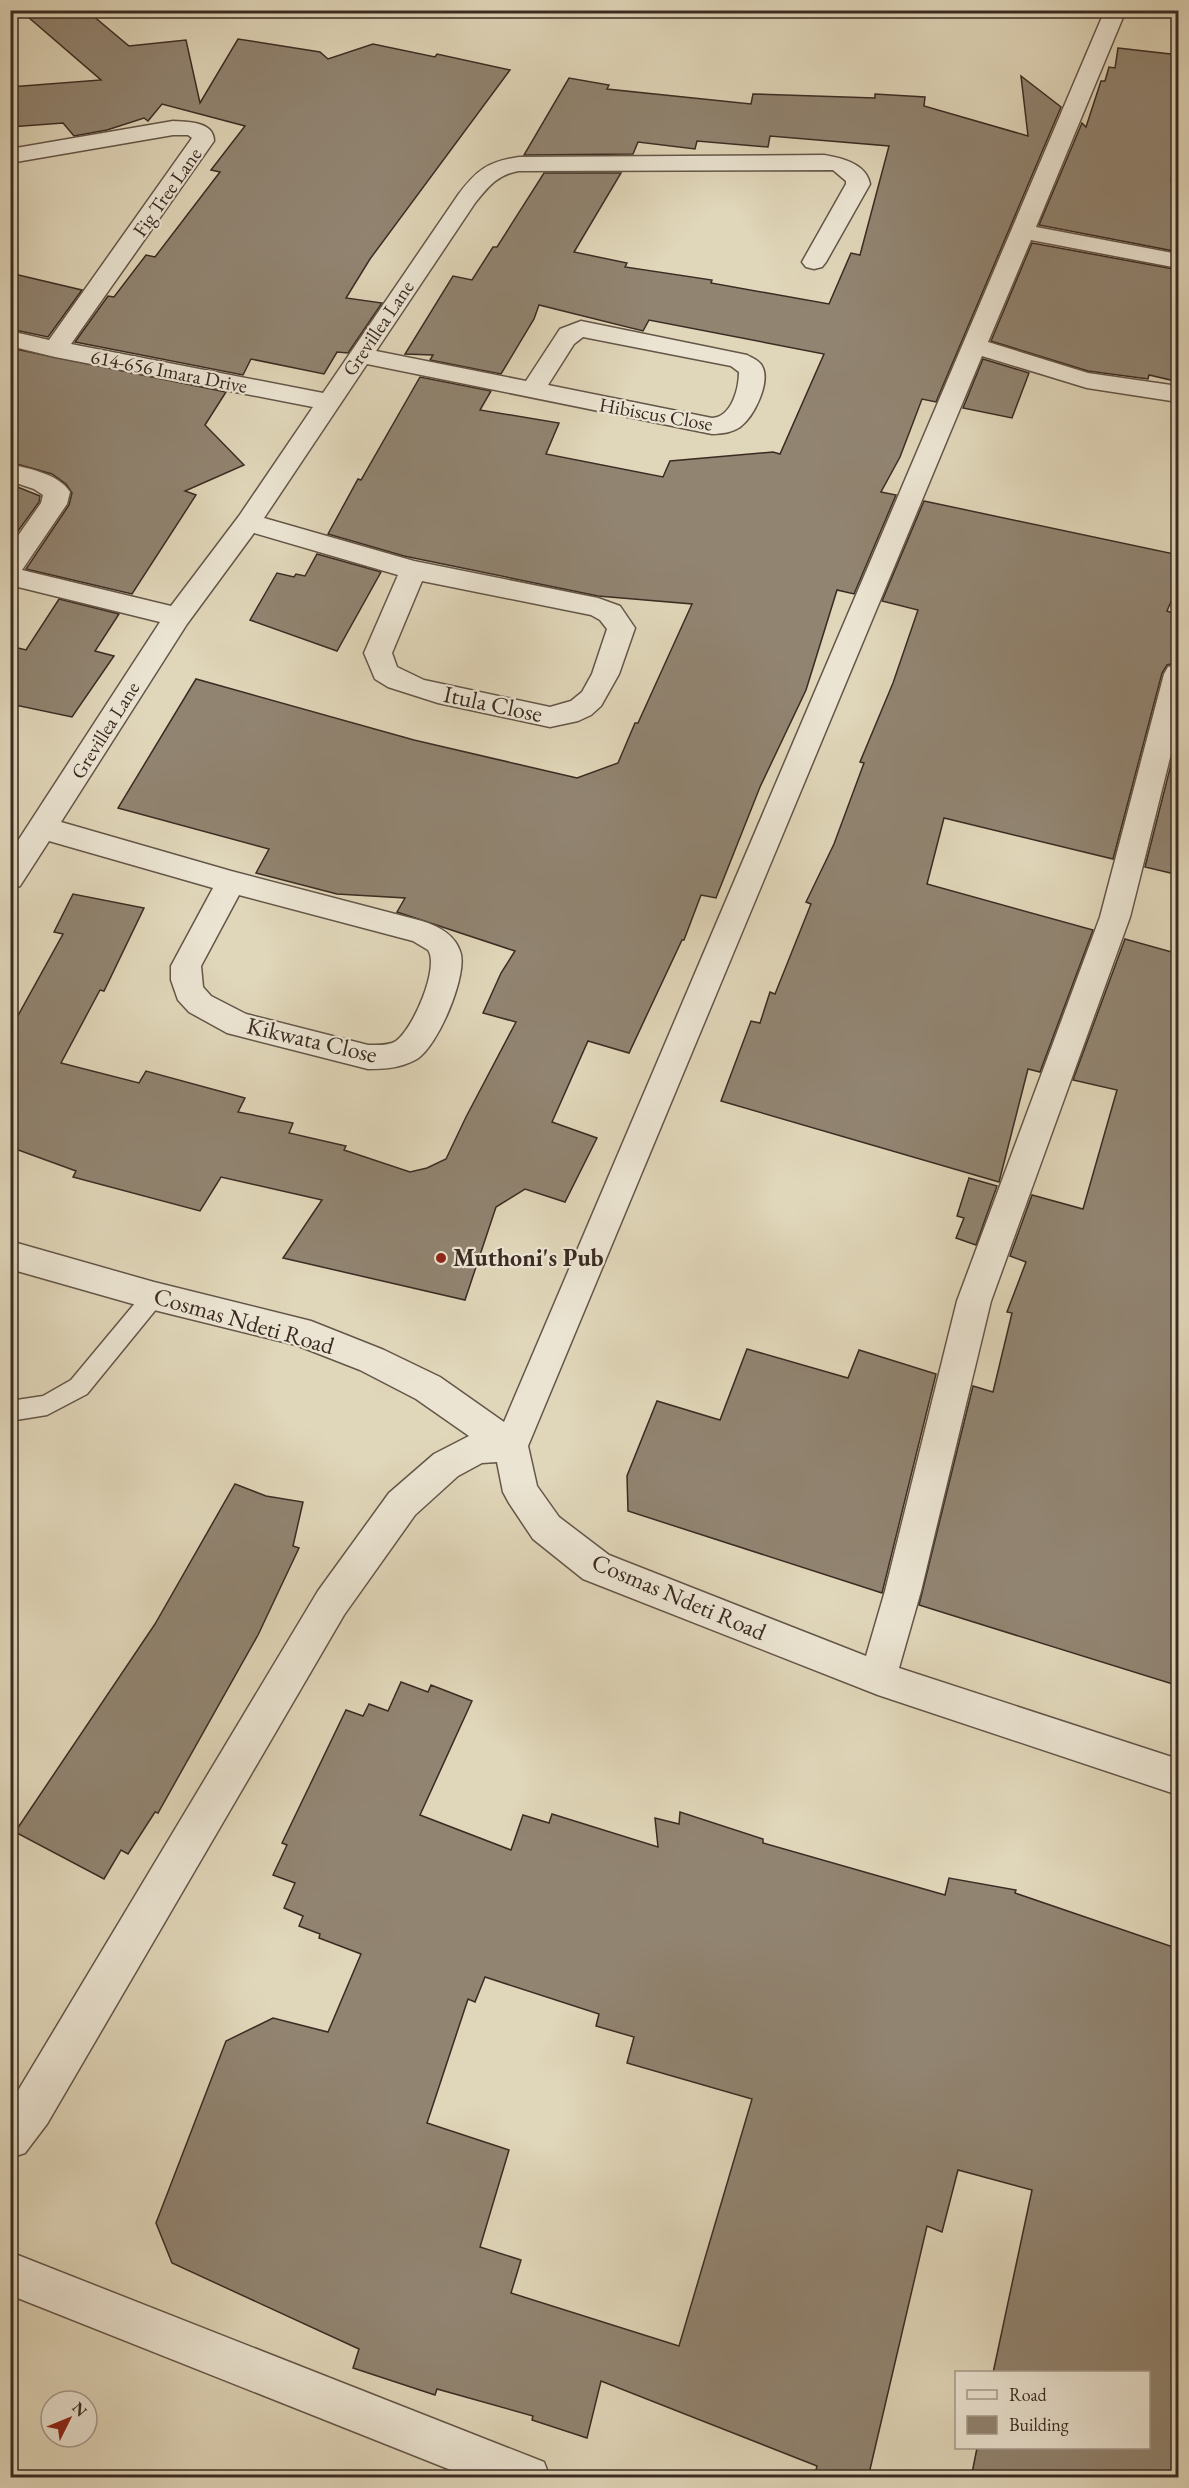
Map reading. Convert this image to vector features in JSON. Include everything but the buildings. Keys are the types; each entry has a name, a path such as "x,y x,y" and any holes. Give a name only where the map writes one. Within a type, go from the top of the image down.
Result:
{"street":[{"path":"1096,10 1106,35"},
{"path":"10,2138 32,2109 331,1603 402,1504 446,1464 478,1448 511,1446 1116,10"},
{"name":"Fig Tree Lane","path":"10,156 173,128 194,129 203,136 203,141 55,349"},
{"name":"Grevillea Lane","path":"10,878 177,617 248,522 359,355 483,177 491,170 504,166 790,162 824,162 840,165 857,177 858,184 814,262"},
{"path":"1021,231 1179,261"},
{"name":"Hibiscus Close","path":"581,329 738,360 751,368 753,376 733,420 725,425 712,426 532,390 569,333 581,329"},
{"name":"614-656 Imara Drive","path":"10,338 55,349 327,402"},
{"path":"973,347 992,350 1078,379 1179,394"},
{"path":"359,355 532,390"},
{"path":"10,472 43,483 57,492 54,504 10,567"},
{"path":"248,522 413,570"},
{"name":"Itula Close","path":"413,570 587,603 610,613 621,627 596,696 579,710 566,716 550,717 414,687 387,675 381,666 378,653 413,570"},
{"path":"10,576 177,617"},
{"path":"878,1678 903,1591 974,1301 1115,917 1179,674"},
{"name":"Kikwata Close","path":"43,828 231,882 422,932 439,942 446,952 448,965 428,1024 417,1040 408,1049 390,1057 368,1057 238,1024 200,1004 189,992 186,966 231,882"},
{"name":"Cosmas Ndeti Road","path":"10,1255 154,1296 298,1331 372,1360 428,1388 511,1446 521,1492 527,1501 546,1528 596,1567 878,1678 1179,1777"},
{"path":"10,2273 528,2478"}],"lane":[{"path":"10,1411 46,1405 79,1387 154,1296"}],"place":[{"name":"Muthoni's Pub","path":"441,1258"}]}
